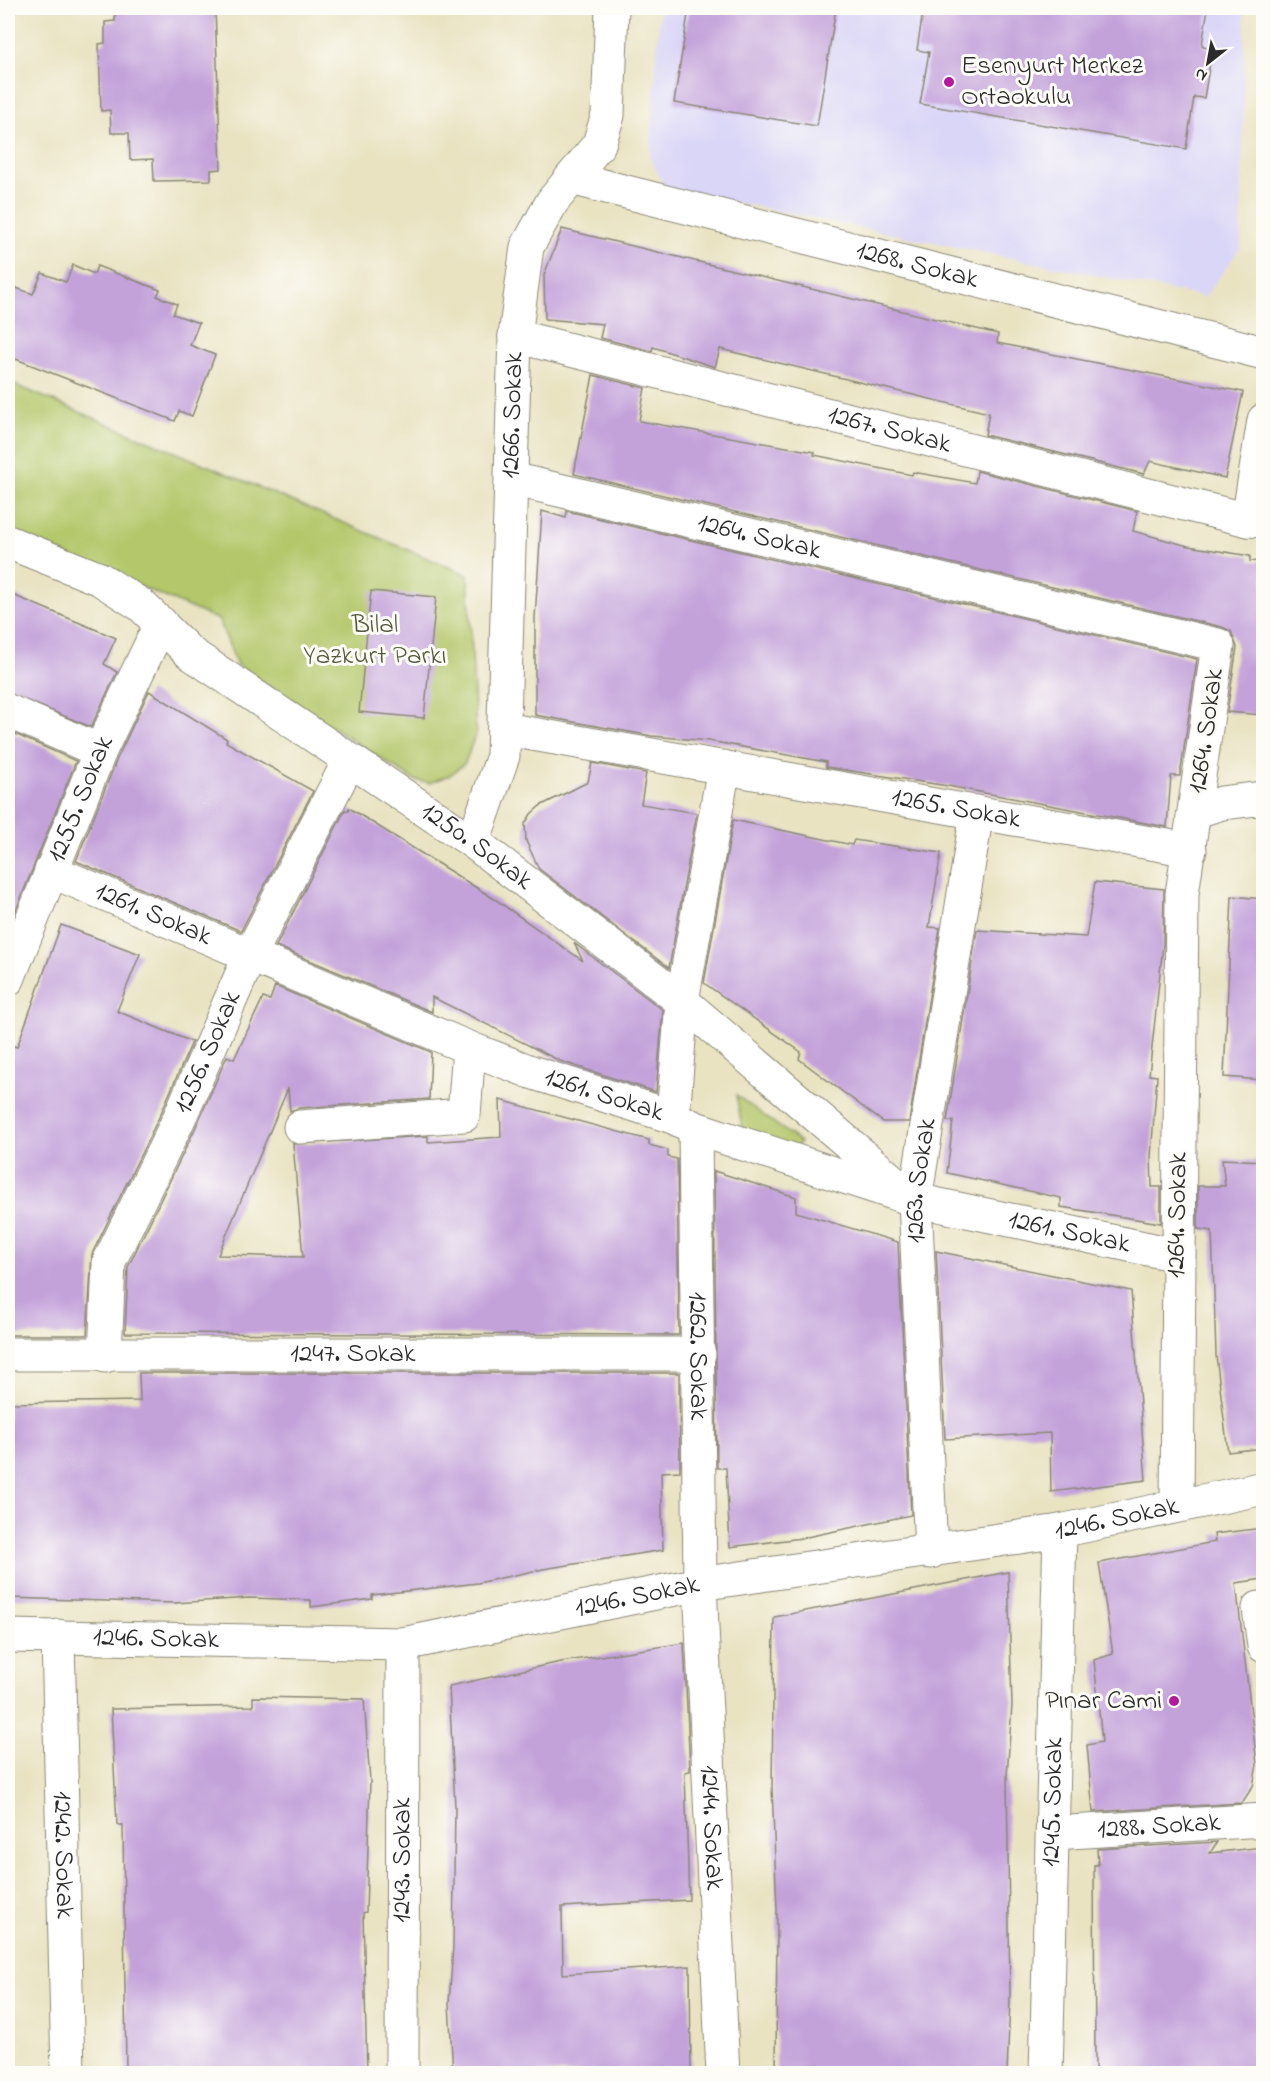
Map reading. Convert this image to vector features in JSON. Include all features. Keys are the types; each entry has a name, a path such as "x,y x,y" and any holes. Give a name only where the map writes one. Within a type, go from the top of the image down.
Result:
{"street":[{"name":"1266. Sokak","path":"473,842 503,756 515,336 527,247 552,202 599,144 608,115 612,8"},
{"name":"1268. Sokak","path":"571,178 1263,353"},
{"name":"1267. Sokak","path":"515,336 1256,521"},
{"path":"1256,521 1263,420"},
{"name":"1264. Sokak","path":"512,479 1218,645 1196,811 1182,894 1177,1255 1177,1505"},
{"name":"1250. Sokak","path":"8,542 100,579 141,606 190,653 473,842 682,1001 915,1200"},
{"name":"1255. Sokak","path":"11,960 100,751 161,623"},
{"path":"8,711 100,751"},
{"name":"1265. Sokak","path":"504,729 1190,850"},
{"name":"1256. Sokak","path":"105,1356 109,1262 178,1122 250,955 349,761"},
{"path":"684,1123 682,1001 724,767"},
{"path":"1196,811 1222,803 1263,798"},
{"name":"1263. Sokak","path":"931,1552 915,1200 977,812"},
{"name":"1261. Sokak","path":"51,870 469,1048 531,1072 915,1200 1177,1255"},
{"path":"300,1127 464,1115 469,1048"},
{"name":"1262. Sokak","path":"684,1123 699,1354 700,1584"},
{"name":"1247. Sokak","path":"8,1354 105,1356 699,1354"},
{"name":"1246. Sokak","path":"8,1636 403,1644 700,1584 931,1552 1060,1531 1263,1488"},
{"name":"1245. Sokak","path":"1046,2073 1054,1833 1060,1531"},
{"name":"1244. Sokak","path":"700,1584 723,2073"},
{"path":"1259,1608 1263,1646"},
{"name":"1242. Sokak","path":"58,1636 68,2073"},
{"name":"1243. Sokak","path":"402,2073 403,1644"},
{"name":"1288. Sokak","path":"1054,1833 1263,1820"}],"shaded area":[{"name":"Esenyurt Merkez Ortaokulu","path":"660,8 1245,8 1241,247 1205,297 665,188 650,157"}],"green space":[{"name":"Bilal Yazkurt Parkı","path":"8,382 468,575 476,733 465,763 450,775 429,783 414,780 237,665 219,620 8,530"},
{"path":"736,1095 800,1142 794,1152 743,1132"}],"building":[{"path":"115,8 215,8 221,169 211,170 211,180 154,181 153,159 130,160 129,133 111,133 110,110 101,111 99,44 105,43 105,22 115,21"},
{"path":"689,8 836,8 817,126 674,103"},
{"path":"935,8 1208,8 1202,45 1212,51 1204,98 1194,97 1186,149 920,104 929,52 917,50 923,12 934,13"},
{"path":"562,229 998,334 997,343 1243,392 1225,478 1150,461 1144,474 985,435 989,413 720,349 715,367 653,347 652,351 600,338 603,324 545,319 544,275"},
{"path":"73,265 94,274 97,266 160,290 157,296 177,304 173,314 199,323 190,345 215,355 192,416 179,411 175,421 8,356 8,285 33,294 42,273 66,282"},
{"path":"593,375 645,388 639,421 815,452 814,455 912,475 913,472 975,483 977,471 1137,511 1133,531 1188,546 1250,556 1250,561 1263,562 1263,715 1227,712 1237,647 1231,631 1222,627 574,474"},
{"path":"542,511 566,518 567,511 1197,659 1180,776 1171,776 1167,827 948,786 826,767 826,762 709,741 652,736 535,715 535,618"},
{"path":"371,591 436,597 424,718 359,712"},
{"path":"8,593 116,638 104,664 117,672 91,727 8,693"},
{"path":"149,691 227,739 226,742 313,791 241,931 76,861 117,759"},
{"path":"8,731 76,761 8,930"},
{"path":"592,763 646,773 641,804 697,813 669,968 539,869 526,841 525,824 531,814 540,806 588,782"},
{"path":"349,808 496,900 583,961 574,943 663,1010 656,1092 560,1061 432,997 432,1012 276,946 345,810 348,811"},
{"path":"733,820 852,845 854,840 941,853 929,927 940,928 909,1122 883,1122 799,1059 801,1052 704,983"},
{"path":"1095,882 1164,889 1163,945 1149,1075 1157,1076 1151,1156 1152,1187 1161,1187 1161,1223 1061,1207 1061,1198 947,1173 953,1121 947,1121 977,930 1086,937"},
{"path":"1232,896 1263,899 1263,1080 1224,1077"},
{"path":"61,925 140,954 117,1011 192,1042 161,1113 92,1254 87,1335 8,1335 8,1044 17,1047"},
{"path":"275,986 431,1052 429,1099 299,1108 290,1111 288,1088 218,1255 303,1257 293,1144 428,1136 428,1142 501,1137 500,1100 649,1140 649,1145 668,1150 668,1157 677,1159 679,1335 125,1333 128,1267 195,1129 227,1056 234,1059 263,998 270,1000"},
{"path":"1222,1159 1263,1161 1263,1448 1228,1452 1216,1355 1212,1231 1198,1229 1198,1186 1225,1186"},
{"path":"714,1171 796,1197 796,1212 898,1242 911,1515 802,1538 730,1547 726,1468 717,1468"},
{"path":"936,1251 1131,1291 1146,1480 1051,1492 1050,1433 945,1439"},
{"path":"139,1373 679,1373 680,1471 661,1472 663,1550 543,1569 478,1583 372,1595 372,1599 311,1607 311,1600 249,1598 175,1603 8,1598 8,1403 140,1401"},
{"name":"Pınar Cami","path":"1263,1528 1263,1579 1236,1583 1257,1765 1253,1786 1242,1803 1093,1812 1087,1745 1102,1742 1094,1660 1113,1654 1099,1563 1215,1542 1214,1534"},
{"path":"1008,1572 1012,1705 1007,1776 1010,1999 1007,2073 776,2073 777,1909 772,1787 774,1617"},
{"path":"684,1643 690,1771 685,1772 689,1900 562,1907 563,1974 690,1966 691,2073 453,2073 449,2003 453,1947 455,1807 449,1686 561,1662"},
{"path":"253,1697 364,1699 370,1781 366,1912 363,1913 367,2073 126,2073 123,1825 117,1825 111,1709 253,1706"},
{"path":"1217,1842 1210,1853 1263,1847 1263,2073 1095,2073 1094,1865 1098,1865 1097,1849"}],"place":[{"name":"Esenyurt Merkez Ortaokulu","path":"949,82"},
{"name":"Pınar Cami","path":"1174,1701"}]}
